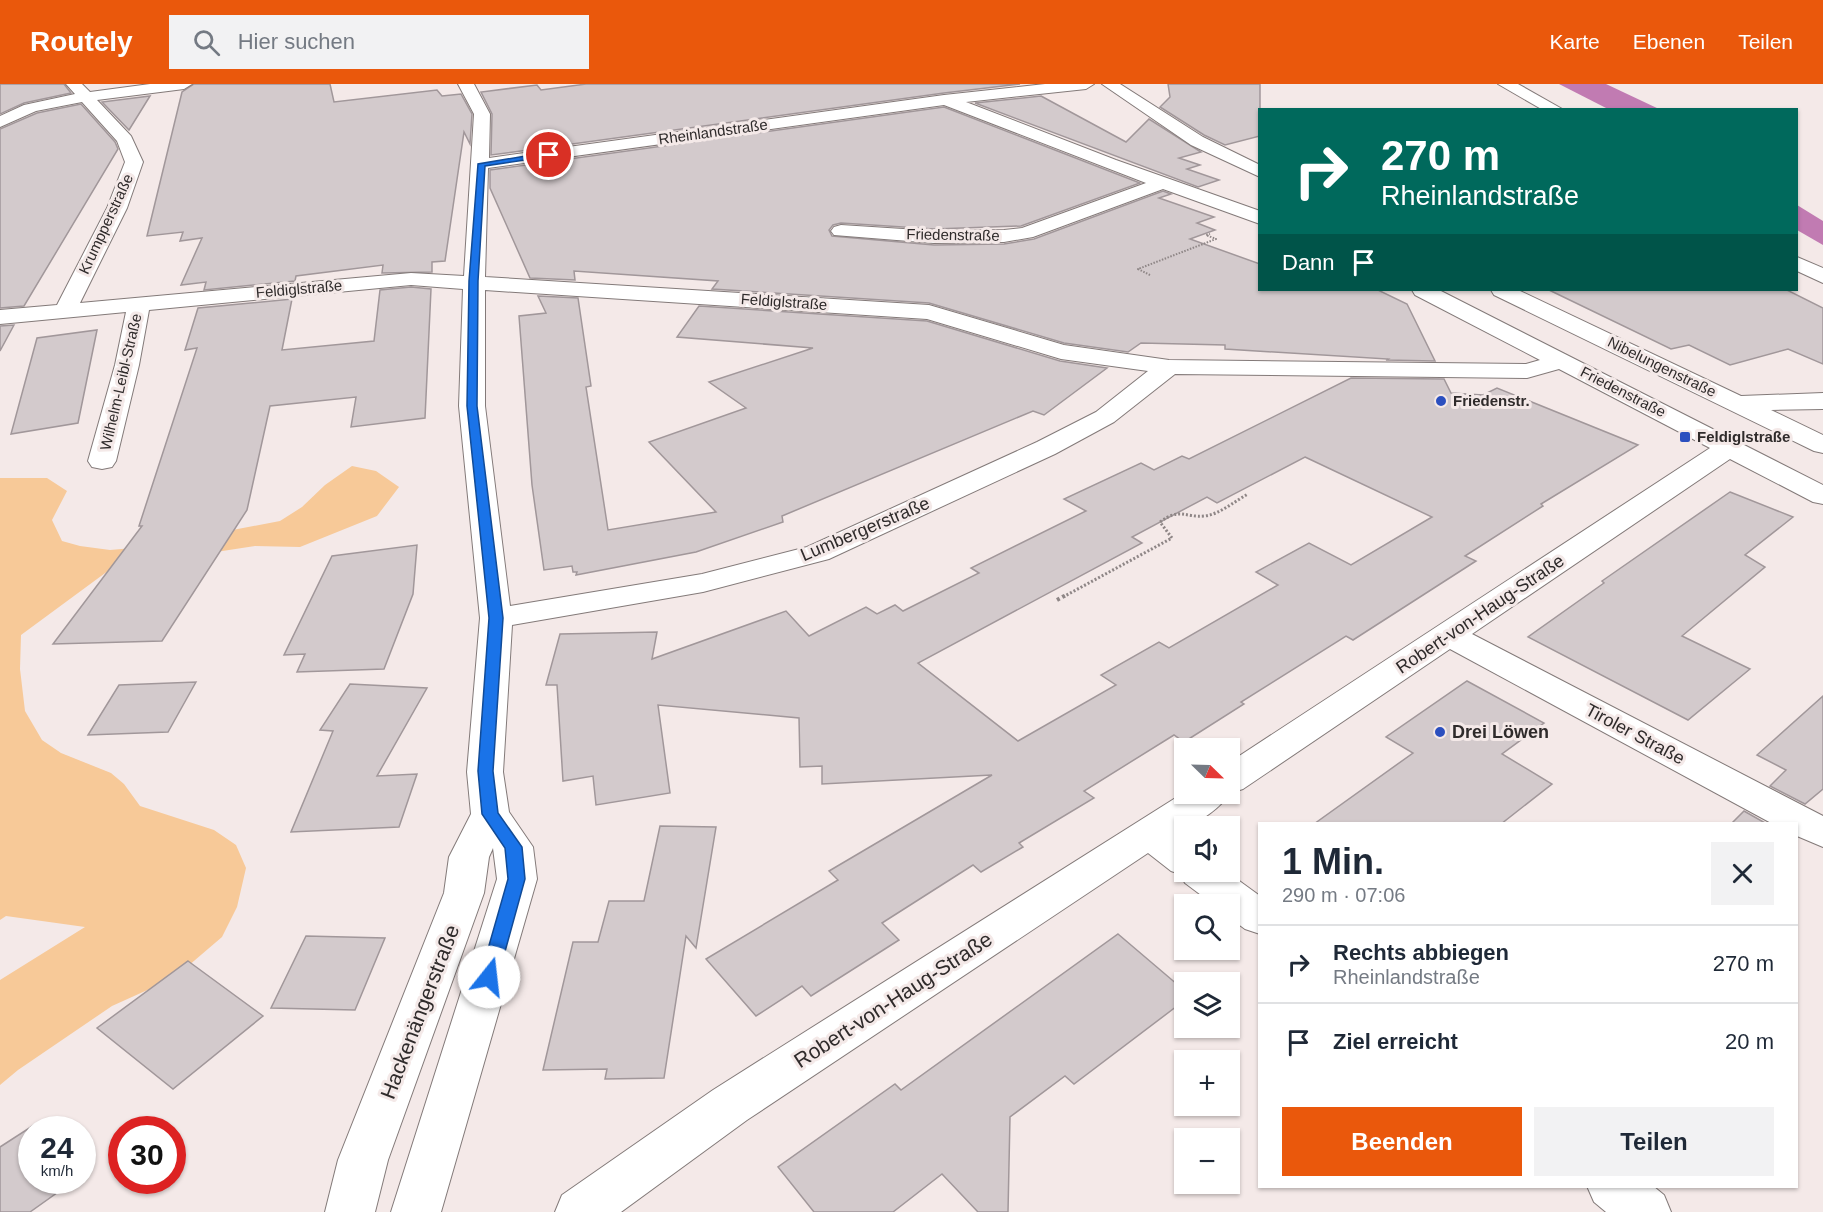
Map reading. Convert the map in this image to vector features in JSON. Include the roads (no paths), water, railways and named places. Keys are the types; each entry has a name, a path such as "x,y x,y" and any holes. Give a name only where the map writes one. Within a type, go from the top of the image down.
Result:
{"street":[{"path":"0,122 79,90 184,84"},
{"path":"416,1212 517,879 513,847 490,814 485,771 496,618 472,406 474,281 482,114 466,84"},
{"name":"Rheinlandstraße","path":"481,164 944,100 1086,84"},
{"path":"1110,84 1197,141 1258,171"},
{"path":"1506,84 1552,108"},
{"path":"913,89 1258,217"},
{"name":"Krumpperstraße","path":"65,310 117,208 135,162 125,140 79,90"},
{"name":"Friedenstraße","path":"841,231 934,236 1009,236 1045,226 1164,183"},
{"path":"1798,264 1823,277"},
{"name":"Feldiglstraße","path":"0,317 411,279 474,281 928,312 1061,352 1169,367 1527,371 1562,361"},
{"name":"Friedenstraße","path":"1425,291 1823,496"},
{"name":"Nibelungenstraße","path":"1504,291 1823,446"},
{"name":"Wilhelm-Leibl-Straße","path":"102,461 127,365 140,303"},
{"name":"Lumbergerstraße","path":"496,618 703,583 818,553 1046,448 1105,417 1169,367"},
{"path":"1666,414 1700,406 1736,403 1823,401"},
{"name":"Robert-von-Haug-Straße","path":"1240,773 1730,447"},
{"name":"Tiroler Straße","path":"1448,635 1823,833"},
{"name":"Robert-von-Haug-Straße","path":"580,1212 730,1105 1195,804"},
{"name":"Hackenängerstraße","path":"350,1212 363,1160 464,893 469,857 490,814"},
{"path":"1150,834 1174,853"},
{"path":"1211,882 1258,917"},
{"path":"1615,1188 1646,1212"}],"place":[{"name":"Friedenstr.","path":"1441,401"},
{"name":"Feldiglstraße","path":"1685,437"},
{"name":"Drei Löwen","path":"1440,732"}]}
